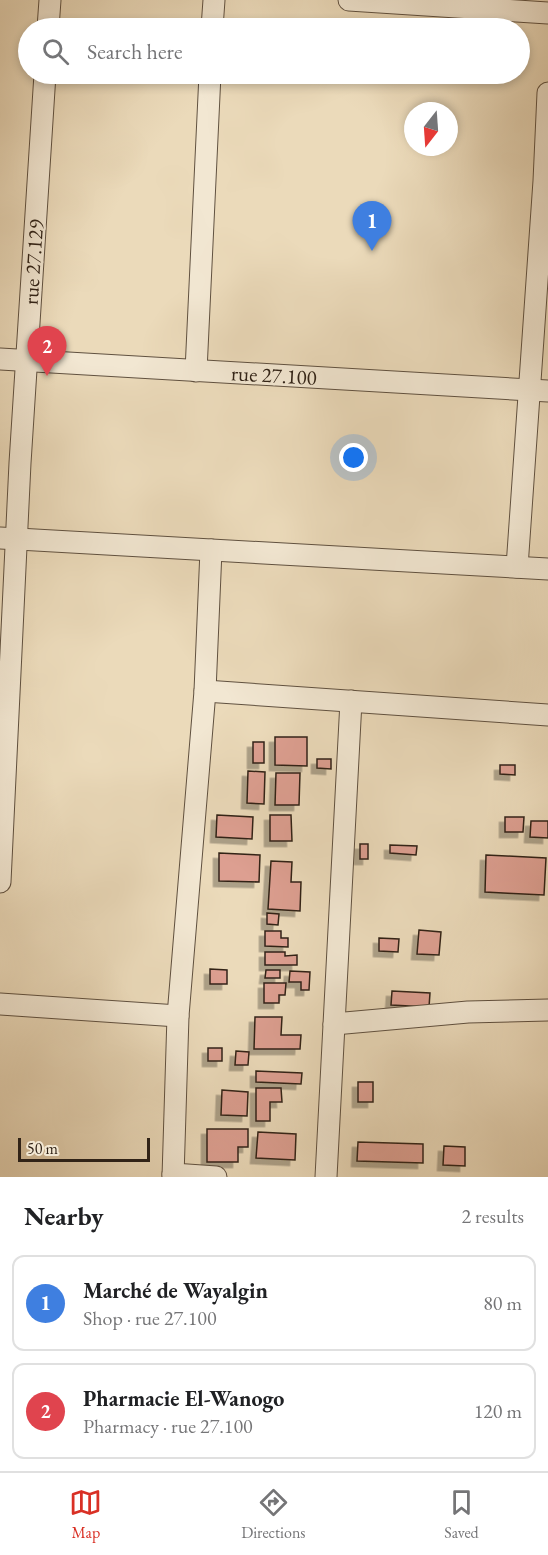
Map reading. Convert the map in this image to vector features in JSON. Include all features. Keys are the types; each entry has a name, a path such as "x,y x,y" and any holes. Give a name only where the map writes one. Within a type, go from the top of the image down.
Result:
{"street":[{"path":"49,18 50,0"},
{"path":"213,18 214,0"},
{"path":"349,0 548,13"},
{"name":"rue 27.129","path":"0,882 8,538 27,360 44,84"},
{"path":"196,371 210,84"},
{"path":"517,567 539,390 548,93"},
{"name":"rue 27.100","path":"0,359 539,390"},
{"path":"8,538 548,569"},
{"path":"212,550 205,691 178,1016 173,1176 216,1177"},
{"path":"205,691 548,715"},
{"path":"326,1177 351,701"},
{"path":"0,1004 178,1016"},
{"path":"334,1024 468,1012 548,1010"}],"building":[{"path":"275,737 307,737 307,766 275,765"},
{"path":"253,742 264,742 264,763 253,763"},
{"path":"317,759 331,759 331,769 317,768"},
{"path":"500,765 515,765 515,775 500,774"},
{"path":"248,771 265,772 264,804 247,803"},
{"path":"276,773 300,773 299,805 275,805"},
{"path":"217,815 253,817 252,839 216,837"},
{"path":"270,815 291,815 292,841 270,841"},
{"path":"505,817 524,817 523,832 505,832"},
{"path":"531,821 548,821 548,838 530,837"},
{"path":"360,844 368,844 368,859 360,859"},
{"path":"390,845 417,846 416,855 390,853"},
{"path":"219,853 260,855 259,882 219,881"},
{"path":"486,855 546,858 544,895 485,892"},
{"path":"271,861 292,862 291,882 301,882 300,911 268,909"},
{"path":"267,913 279,914 278,925 267,924"},
{"path":"419,930 441,932 439,955 417,954"},
{"path":"265,931 281,931 281,938 288,938 288,947 265,946"},
{"path":"379,938 399,939 398,952 379,951"},
{"path":"265,952 285,952 285,956 297,955 297,965 265,965"},
{"path":"210,969 227,970 227,984 210,984"},
{"path":"266,970 280,970 280,978 265,978"},
{"path":"290,971 310,972 309,990 301,990 301,982 289,982"},
{"path":"264,983 286,983 285,995 279,995 279,1003 264,1003"},
{"path":"392,991 430,993 429,1007 391,1005"},
{"path":"255,1017 282,1017 281,1035 301,1035 300,1049 254,1049"},
{"path":"208,1048 222,1048 222,1061 208,1061"},
{"path":"236,1051 249,1052 248,1065 235,1065"},
{"path":"256,1071 302,1073 301,1084 256,1082"},
{"path":"358,1082 373,1082 373,1102 358,1102"},
{"path":"256,1088 281,1088 282,1102 270,1102 270,1121 256,1121"},
{"path":"222,1090 248,1092 247,1116 221,1115"},
{"path":"207,1129 248,1129 248,1147 238,1147 238,1162 207,1162"},
{"path":"258,1132 296,1134 295,1160 256,1158"},
{"path":"358,1142 423,1144 423,1163 357,1161"},
{"path":"444,1146 465,1147 465,1166 443,1165"}],"place":[{"name":"Marché de Wayalgin","path":"372,251"},
{"name":"Pharmacie El-Wanogo","path":"47,376"}]}
